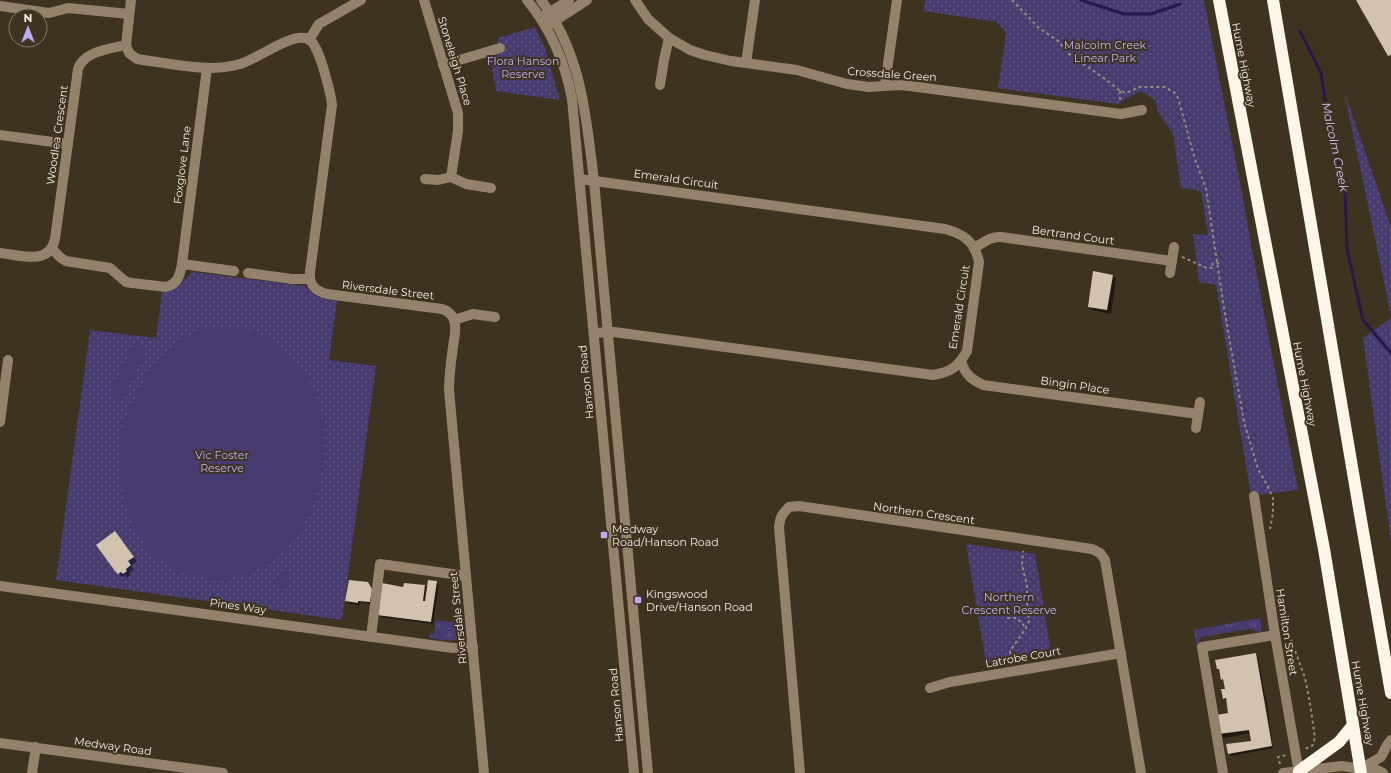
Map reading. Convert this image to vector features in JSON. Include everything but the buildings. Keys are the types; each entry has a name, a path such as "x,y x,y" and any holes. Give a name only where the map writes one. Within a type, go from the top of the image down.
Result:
{"highway":[{"name":"Hume Highway","path":"1218,0 1324,549 1353,725 1358,772"},
{"path":"1273,0 1360,520 1391,693"},
{"path":"1299,772 1339,742 1353,725"}],"street":[{"path":"131,0 126,45 129,53 137,59 207,68 221,68 240,64 294,38 305,38 309,40 316,48 330,93 332,105 309,278 292,278 248,273"},
{"path":"309,40 319,24 361,0"},
{"name":"Stoneleigh Place","path":"424,0 458,113 458,131 451,177"},
{"name":"Hanson Road","path":"527,0 541,18 551,20"},
{"name":"Hanson Road","path":"541,0 551,20 567,43 578,80 587,128 594,181 648,773"},
{"path":"551,20 569,0"},
{"path":"551,20 587,0"},
{"name":"Crossdale Green","path":"635,0 648,19 668,38 690,50 705,55 803,72 846,84 869,87 910,86 1107,113 1121,114 1142,110"},
{"path":"746,63 754,0"},
{"path":"885,86 897,0"},
{"path":"0,6 49,13 68,8 129,14"},
{"name":"Hanson Road","path":"551,20 569,82 572,99 634,773"},
{"path":"660,85 668,38"},
{"name":"Woodlea Crescent","path":"52,249 55,238 78,69 80,64 88,56 126,45"},
{"path":"443,65 500,48"},
{"name":"Foxglove Lane","path":"52,249 61,258 66,260 110,268 126,282 161,287 170,286 178,280 182,264 207,68"},
{"path":"0,135 68,144"},
{"path":"425,179 438,180 451,177 466,184 491,188"},
{"name":"Emerald Circuit","path":"580,179 945,229 962,235 974,248 979,268 967,351 961,362 948,372 933,375 607,332 594,333"},
{"name":"Bertrand Court","path":"974,248 996,236 1174,254"},
{"path":"0,252 32,257 46,254 52,249"},
{"path":"1170,273 1174,254"},
{"path":"182,264 234,271"},
{"name":"Riversdale Street","path":"309,278 316,290 327,294 442,309 446,310 454,320 456,331 449,373 449,390 484,773"},
{"path":"454,320 473,314 495,317"},
{"path":"0,422 8,360"},
{"name":"Bingin Place","path":"961,362 964,371 972,379 983,385 1198,414"},
{"path":"1196,428 1200,402"},
{"name":"Hamilton Street","path":"1254,496 1275,635 1299,772"},
{"name":"Northern Crescent","path":"800,773 779,527 780,516 789,507 799,506 1092,549 1100,553 1105,560 1141,773"},
{"path":"371,637 380,564 466,576"},
{"name":"Pines Way","path":"0,586 452,648 473,647"},
{"path":"1223,773 1202,647 1275,635"},
{"name":"Latrobe Court","path":"930,688 950,682 1121,653"},
{"path":"1358,772 1381,757 1391,740"},
{"name":"Medway Road","path":"0,743 223,773"},
{"path":"32,773 36,748"},
{"path":"1282,770 1299,772 1342,766 1358,772 1377,770 1383,773"}],"path":[{"path":"1012,0 1039,28 1058,41 1069,54 1120,91 1126,93 1139,87 1166,88 1175,93 1178,98 1194,156 1206,190 1225,314 1244,422 1258,469 1273,498 1273,513 1270,530"},
{"path":"1174,254 1207,268 1213,268 1212,264 1218,263"},
{"path":"1011,660 1010,651 1026,628 1030,618 1027,602 1027,584 1022,565 1023,551"},
{"path":"1280,596 1288,631 1305,678 1314,731 1314,742 1312,746 1278,757 1282,770"},
{"path":"1007,618 1017,618 1026,628"}],"green space":[{"name":"Malcolm Creek Linear Park","path":"925,0 1204,0 1298,490 1251,496 1216,285 1199,282 1193,234 1208,235 1201,191 1181,188 1173,134 1158,112 1155,100 1140,91 1118,104 998,88 1006,33 997,22 923,11"},
{"name":"Flora Hanson Reserve","path":"535,27 545,48 560,100 496,91 490,55 498,44 498,38"},
{"path":"1344,91 1391,227 1391,315"},
{"name":"Vic Foster Reserve","path":"193,272 305,286 319,297 337,301 329,360 376,366 342,620 56,580 90,330 156,338 162,292 173,289"},
{"path":"1391,318 1391,542 1363,338"},
{"path":"220,326 242,328 260,334 277,344 293,359 308,379 315,393 322,417 324,454 316,494 309,514 289,547 276,559 257,570 236,577 212,579 196,577 173,568 159,559 147,547 131,520 126,505 120,456 124,425 136,394 154,365 176,343 186,337 197,332"},
{"path":"136,342 147,348 121,401 109,395"},
{"name":"Northern Crescent Reserve","path":"966,544 1035,554 1051,652 986,663"},
{"path":"279,572 291,573 288,588 277,586"},
{"path":"1260,618 1261,632 1249,629 1201,637 1199,640 1199,655 1194,630"},
{"path":"436,620 465,624 462,636 458,639 447,641 429,638 430,633 434,634"}],"waterway":[{"name":"Malcolm Creek","path":"1081,0 1124,14 1151,14 1180,4"},
{"name":"Malcolm Creek","path":"1300,31 1321,73 1329,127 1345,188 1347,249 1363,320 1391,353"}],"place":[{"name":"Medway Road/Hanson Road","path":"604,535"},
{"name":"Kingswood Drive/Hanson Road","path":"638,600"}]}
